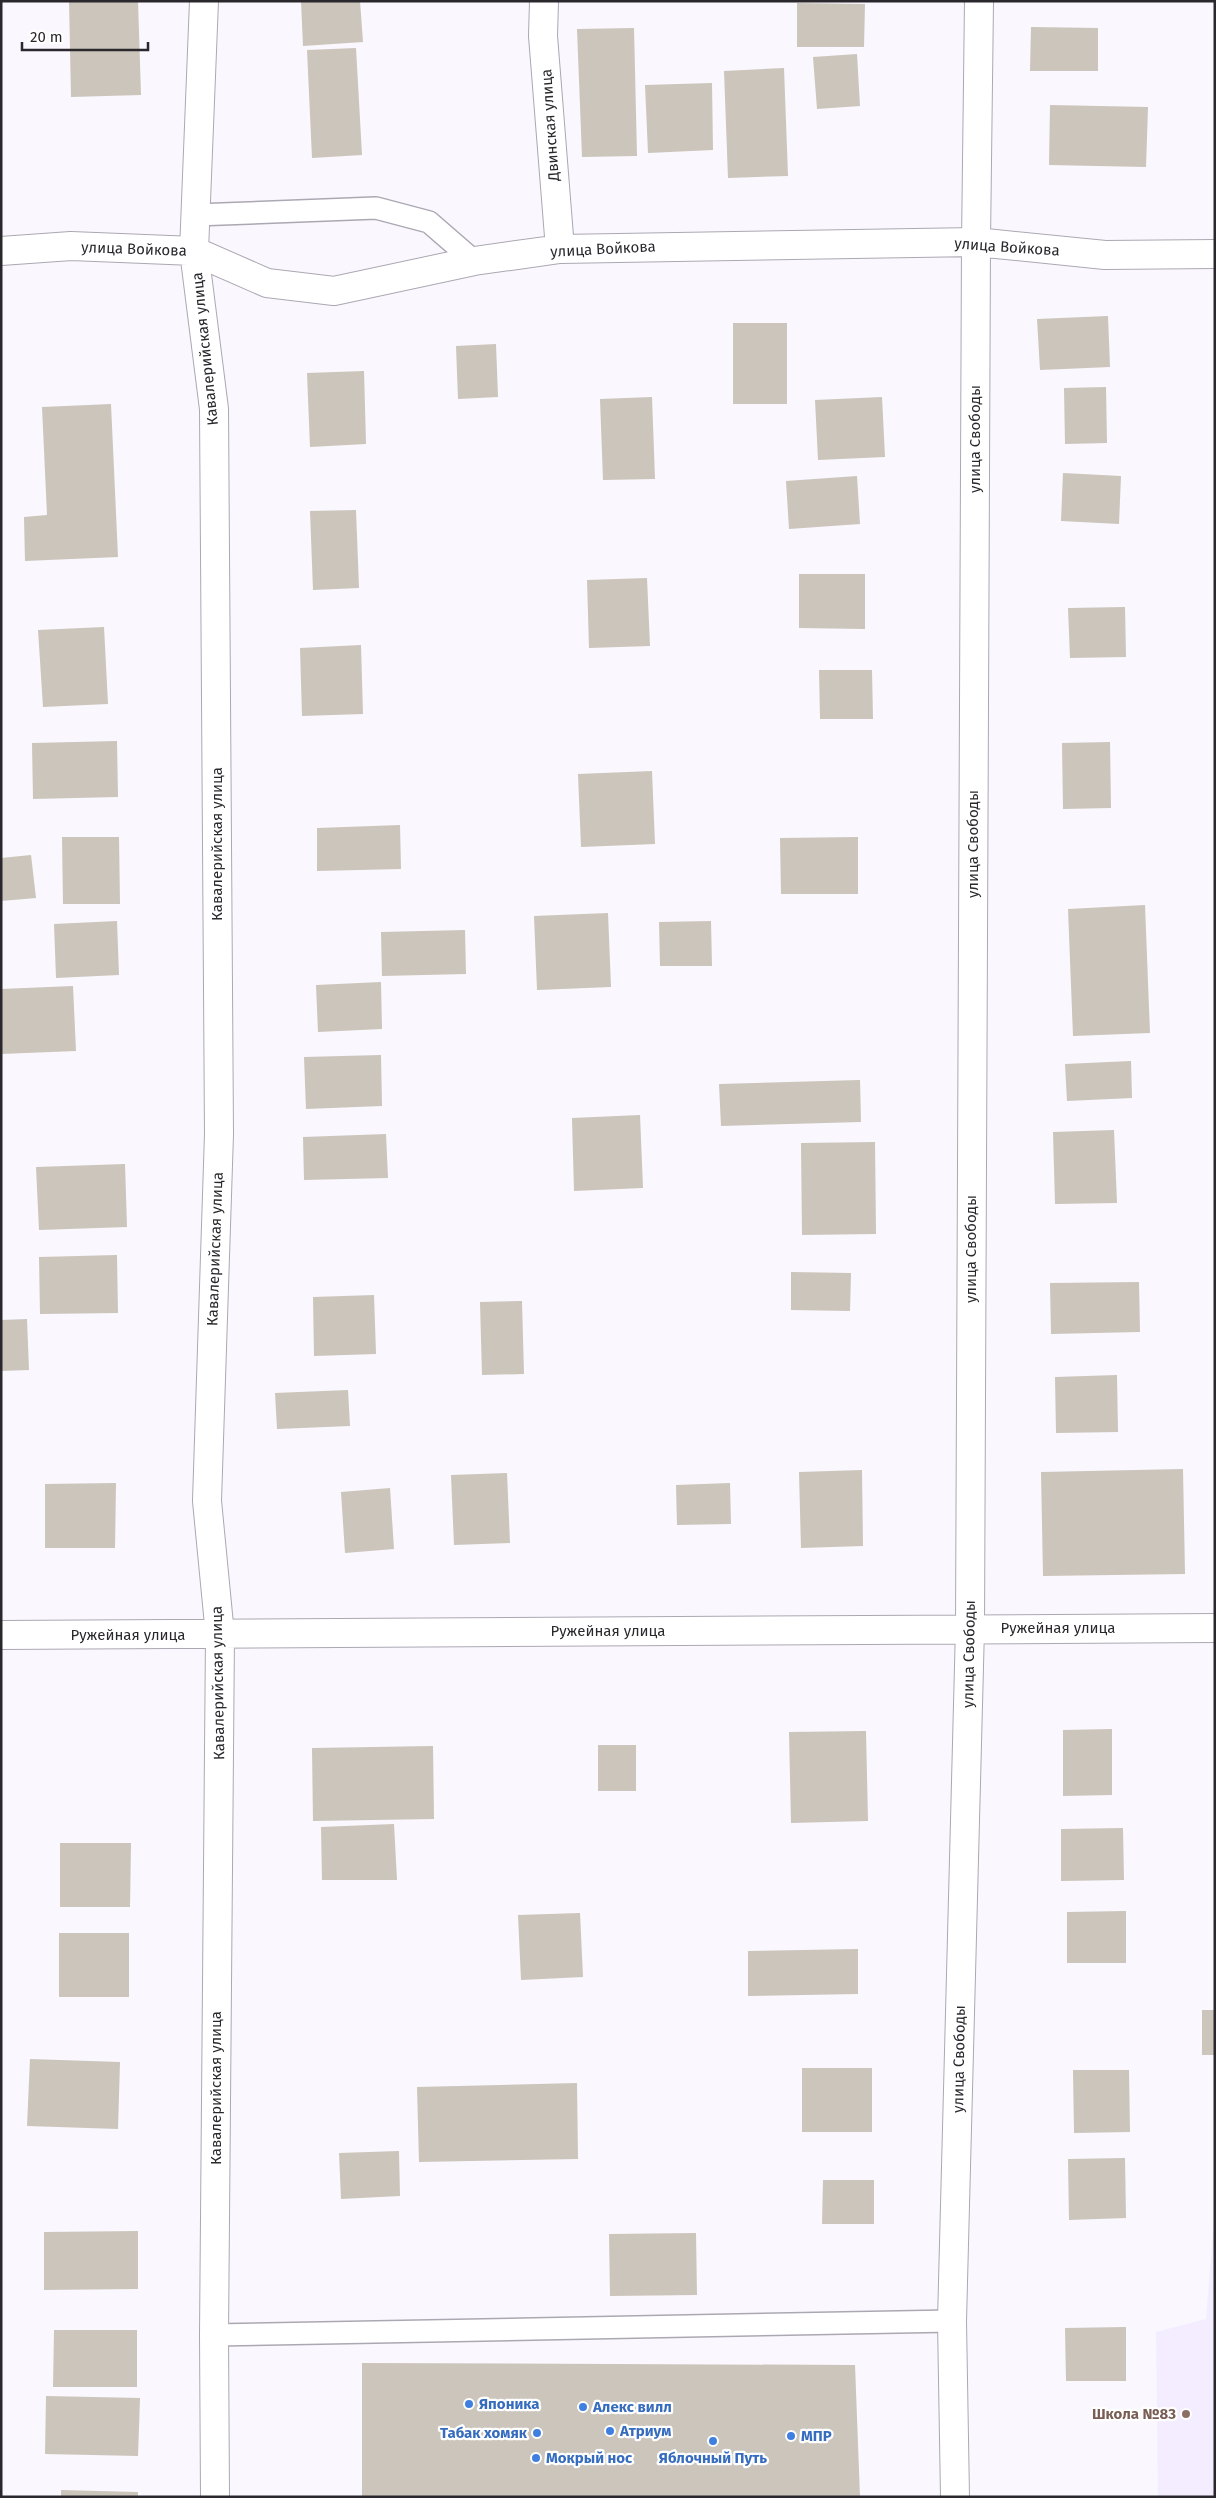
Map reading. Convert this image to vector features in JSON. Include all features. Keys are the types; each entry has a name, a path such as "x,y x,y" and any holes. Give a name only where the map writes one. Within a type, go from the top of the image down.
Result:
{"street":[{"name":"Кавалерийская улица","path":"204,1 194,251 214,409 219,1134 207,1501 220,1635 214,2335 215,2497"},
{"name":"Двинская улица","path":"544,1 543,36 560,249"},
{"name":"улица Свободы","path":"955,2497 952,2321 970,1628 976,242 979,1"},
{"name":"улица Войкова","path":"1,251 71,246 194,251 267,283 334,291 474,261 560,249 976,242 1105,255 1215,254"},
{"name":"Ружейная улица","path":"1,1634 220,1635 970,1628 1215,1628"}],"lane":[{"path":"196,215 376,208 429,222 474,261"},
{"path":"214,2335 952,2321"}],"shaded area":[{"name":"Школа №83","path":"1215,2209 1215,2497 1158,2497 1156,2332 1206,2319"}],"building":[{"path":"69,1 138,1 141,95 71,97"},
{"path":"301,1 360,1 363,42 303,46"},
{"path":"797,3 865,4 864,47 797,47"},
{"path":"1031,27 1098,28 1098,71 1030,71"},
{"path":"634,28 637,156 582,157 577,29"},
{"path":"356,48 362,155 312,158 307,50"},
{"path":"857,54 860,106 817,109 813,57"},
{"path":"784,68 788,176 728,178 724,71"},
{"path":"712,83 713,150 648,153 645,85"},
{"path":"1050,105 1148,107 1146,167 1049,165"},
{"path":"1108,316 1110,367 1040,370 1037,319"},
{"path":"733,323 787,323 787,404 733,404"},
{"path":"496,344 498,397 458,399 456,346"},
{"path":"364,371 366,444 310,447 307,373"},
{"path":"1106,387 1107,443 1065,444 1064,388"},
{"path":"652,397 655,479 603,480 600,399"},
{"path":"882,397 885,457 818,460 815,400"},
{"path":"111,404 118,557 25,561 24,517 47,515 42,407"},
{"path":"1063,473 1121,476 1119,524 1061,521"},
{"path":"857,476 860,524 789,529 786,481"},
{"path":"356,510 359,588 313,590 310,511"},
{"path":"799,574 865,574 865,629 799,628"},
{"path":"647,578 650,646 589,648 587,580"},
{"path":"1125,607 1126,657 1070,658 1068,608"},
{"path":"104,627 108,704 43,707 38,630"},
{"path":"361,645 363,714 302,716 300,648"},
{"path":"819,670 872,670 873,719 820,719"},
{"path":"117,741 118,797 33,799 32,743"},
{"path":"1110,742 1111,808 1063,809 1062,743"},
{"path":"652,771 655,844 581,847 578,774"},
{"path":"400,825 401,869 317,871 317,828"},
{"path":"62,837 119,837 120,904 63,904"},
{"path":"858,837 858,894 781,894 780,838"},
{"path":"31,855 36,898 1,901 1,858"},
{"path":"1145,905 1150,1033 1073,1036 1068,909"},
{"path":"608,913 611,987 537,990 534,916"},
{"path":"117,921 119,975 56,978 54,924"},
{"path":"711,921 712,966 660,966 659,922"},
{"path":"465,930 466,974 382,976 381,932"},
{"path":"381,982 382,1029 318,1032 316,985"},
{"path":"73,986 76,1051 1,1054 1,989"},
{"path":"381,1055 382,1106 306,1109 304,1057"},
{"path":"1131,1061 1132,1098 1067,1101 1065,1064"},
{"path":"860,1080 861,1122 721,1126 719,1084"},
{"path":"640,1115 643,1188 574,1191 572,1118"},
{"path":"1114,1130 1117,1203 1055,1204 1053,1132"},
{"path":"386,1134 388,1178 304,1180 303,1137"},
{"path":"875,1142 876,1234 802,1235 801,1143"},
{"path":"125,1164 127,1227 39,1230 36,1167"},
{"path":"117,1255 118,1313 40,1314 39,1257"},
{"path":"791,1272 851,1273 850,1311 791,1310"},
{"path":"1139,1282 1140,1332 1051,1334 1050,1283"},
{"path":"374,1295 376,1354 314,1356 313,1297"},
{"path":"522,1301 524,1374 482,1375 480,1302"},
{"path":"27,1319 29,1370 1,1371 1,1320"},
{"path":"1117,1375 1118,1432 1056,1433 1055,1377"},
{"path":"348,1390 350,1426 277,1429 275,1393"},
{"path":"1183,1469 1185,1574 1043,1576 1041,1472"},
{"path":"862,1470 863,1546 801,1548 799,1472"},
{"path":"507,1473 510,1543 454,1545 451,1475"},
{"path":"116,1483 115,1548 45,1548 45,1484"},
{"path":"730,1483 731,1524 677,1525 676,1485"},
{"path":"390,1488 394,1549 345,1553 341,1492"},
{"path":"1112,1729 1112,1795 1063,1796 1063,1730"},
{"path":"866,1731 868,1821 791,1823 789,1732"},
{"path":"598,1745 636,1745 636,1791 598,1791"},
{"path":"433,1746 434,1819 313,1821 312,1748"},
{"path":"394,1824 397,1880 322,1880 321,1827"},
{"path":"1123,1828 1124,1880 1061,1881 1061,1829"},
{"path":"60,1843 131,1843 130,1907 60,1907"},
{"path":"1126,1911 1126,1963 1067,1963 1067,1912"},
{"path":"580,1913 583,1977 521,1980 518,1915"},
{"path":"59,1933 129,1933 129,1997 59,1997"},
{"path":"858,1949 858,1994 748,1996 748,1951"},
{"path":"1202,2010 1215,2010 1215,2055 1202,2055"},
{"path":"30,2059 120,2062 118,2129 27,2126"},
{"path":"802,2068 872,2068 872,2132 802,2132"},
{"path":"1073,2070 1129,2070 1130,2132 1074,2133"},
{"path":"577,2083 578,2159 419,2162 417,2087"},
{"path":"399,2151 400,2196 341,2199 339,2153"},
{"path":"1125,2158 1126,2218 1069,2220 1068,2159"},
{"path":"823,2180 874,2180 874,2224 822,2224"},
{"path":"138,2231 138,2289 44,2290 44,2232"},
{"path":"696,2233 697,2295 610,2296 609,2234"},
{"path":"1126,2327 1126,2381 1066,2381 1065,2328"},
{"path":"54,2330 137,2330 137,2387 53,2387"},
{"name":"Атриум","path":"362,2363 855,2365 860,2497 362,2497"},
{"path":"46,2396 140,2398 138,2456 45,2454"},
{"path":"61,2490 138,2492 138,2497 61,2497"}],"place":[{"name":"Японика","path":"469,2404"},
{"name":"Алекс вилл","path":"583,2407"},
{"name":"Школа №83","path":"1186,2414"},
{"name":"Атриум","path":"610,2431"},
{"name":"Табак хомяк","path":"537,2433"},
{"name":"МПР","path":"791,2436"},
{"name":"Яблочный Путь","path":"713,2441"},
{"name":"Мокрый нос","path":"536,2458"}]}
